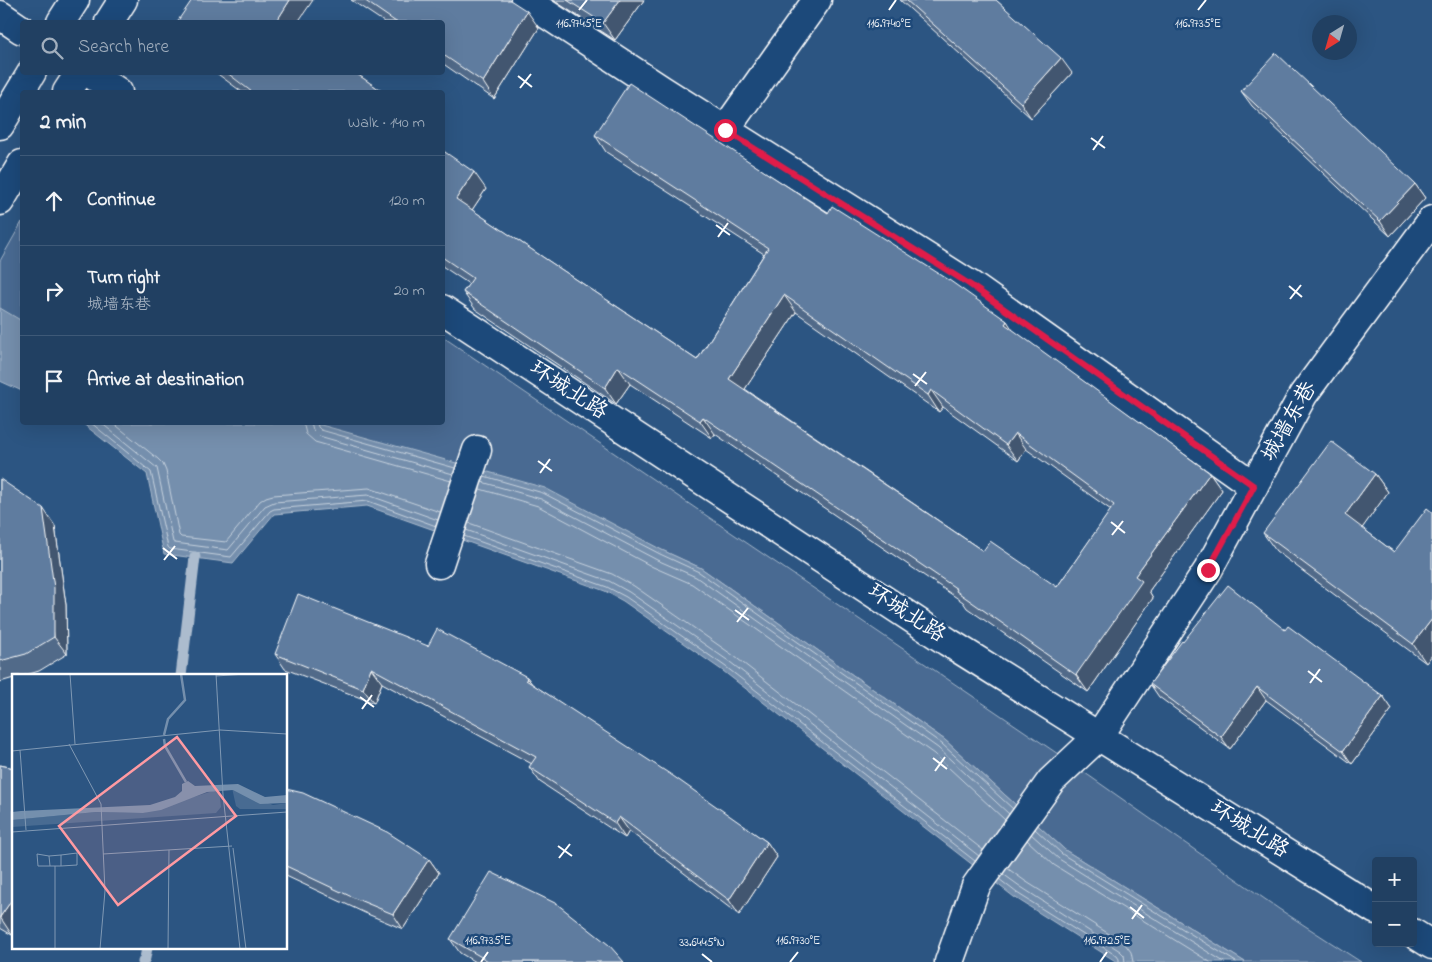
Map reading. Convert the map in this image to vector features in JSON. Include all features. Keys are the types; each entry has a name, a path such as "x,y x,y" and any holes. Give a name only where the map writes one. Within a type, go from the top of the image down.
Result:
{"street":[{"path":"62,20 75,0"},
{"path":"110,20 122,0"},
{"path":"524,0 969,284 1254,486"},
{"path":"725,130 817,0"},
{"path":"0,15 20,29"},
{"path":"21,90 30,75"},
{"path":"68,90 78,75"},
{"path":"92,75 115,90"},
{"path":"0,125 20,92"},
{"path":"0,201 20,167"},
{"name":"城墙东巷","path":"948,962 976,886 1051,781 1099,736 1208,570 1303,396 1432,220"},
{"name":"环城北路","path":"445,310 948,642 1372,907"},
{"path":"439,564 477,450"},
{"path":"1417,936 1432,945"}],"shaded area":[{"path":"20,226 20,338 0,325 0,261"},
{"path":"445,338 1058,754 1279,909 1361,962 1245,962 1065,850 945,740 701,568 576,511 284,425 445,425"}],"water":[{"path":"0,308 20,320 20,390 0,381"},
{"path":"85,425 321,425 545,488 662,550 701,568 945,740 1065,850 1245,962 1117,962 1014,897 723,671 623,601 605,591 367,506 274,514 233,563 164,554 147,474"}],"building":[{"path":"192,0 290,0 278,19 279,20 178,20"},
{"path":"364,0 510,0 527,11 483,82 445,56 445,20 393,20"},
{"path":"567,0 620,0 603,23"},
{"path":"906,0 996,0 1061,58 1021,103"},
{"path":"1276,53 1415,184 1380,221 1241,91"},
{"path":"230,75 358,75 380,90 249,90"},
{"path":"629,83 828,213 832,206 949,280 1007,321 1005,324 1210,473 1135,576 1142,581 1076,675 956,591 957,589 703,417 700,421 618,367 605,388 463,292 473,278 445,259 445,152 474,172 456,199 697,360 768,248 595,135","holes":["784,295 928,395 931,390 1006,445 1015,433 1114,505 1057,587 990,541 983,551 729,379"]},
{"path":"1331,441 1375,474 1345,515 1394,552 1427,508 1432,512 1432,619 1413,644 1263,533"},
{"path":"0,479 43,508 54,588 54,637 26,654 0,661"},
{"path":"1228,585 1285,630 1288,626 1383,696 1343,751 1257,687 1221,737 1150,684"},
{"path":"298,594 428,646 437,629 527,677 526,680 673,776 767,842 729,900 619,817 615,823 529,767 536,757 371,668 363,689 275,654"},
{"path":"0,765 12,768 12,900 0,917"},
{"path":"288,789 303,793 387,832 429,859 393,914 288,867"},
{"path":"491,872 557,904 609,945 624,962 490,962 450,939"}],"waterway":[{"path":"181,674 195,557"},
{"path":"143,962 147,950"}],"route":[{"path":"725,130 969,284 1254,486 1208,570"}]}
